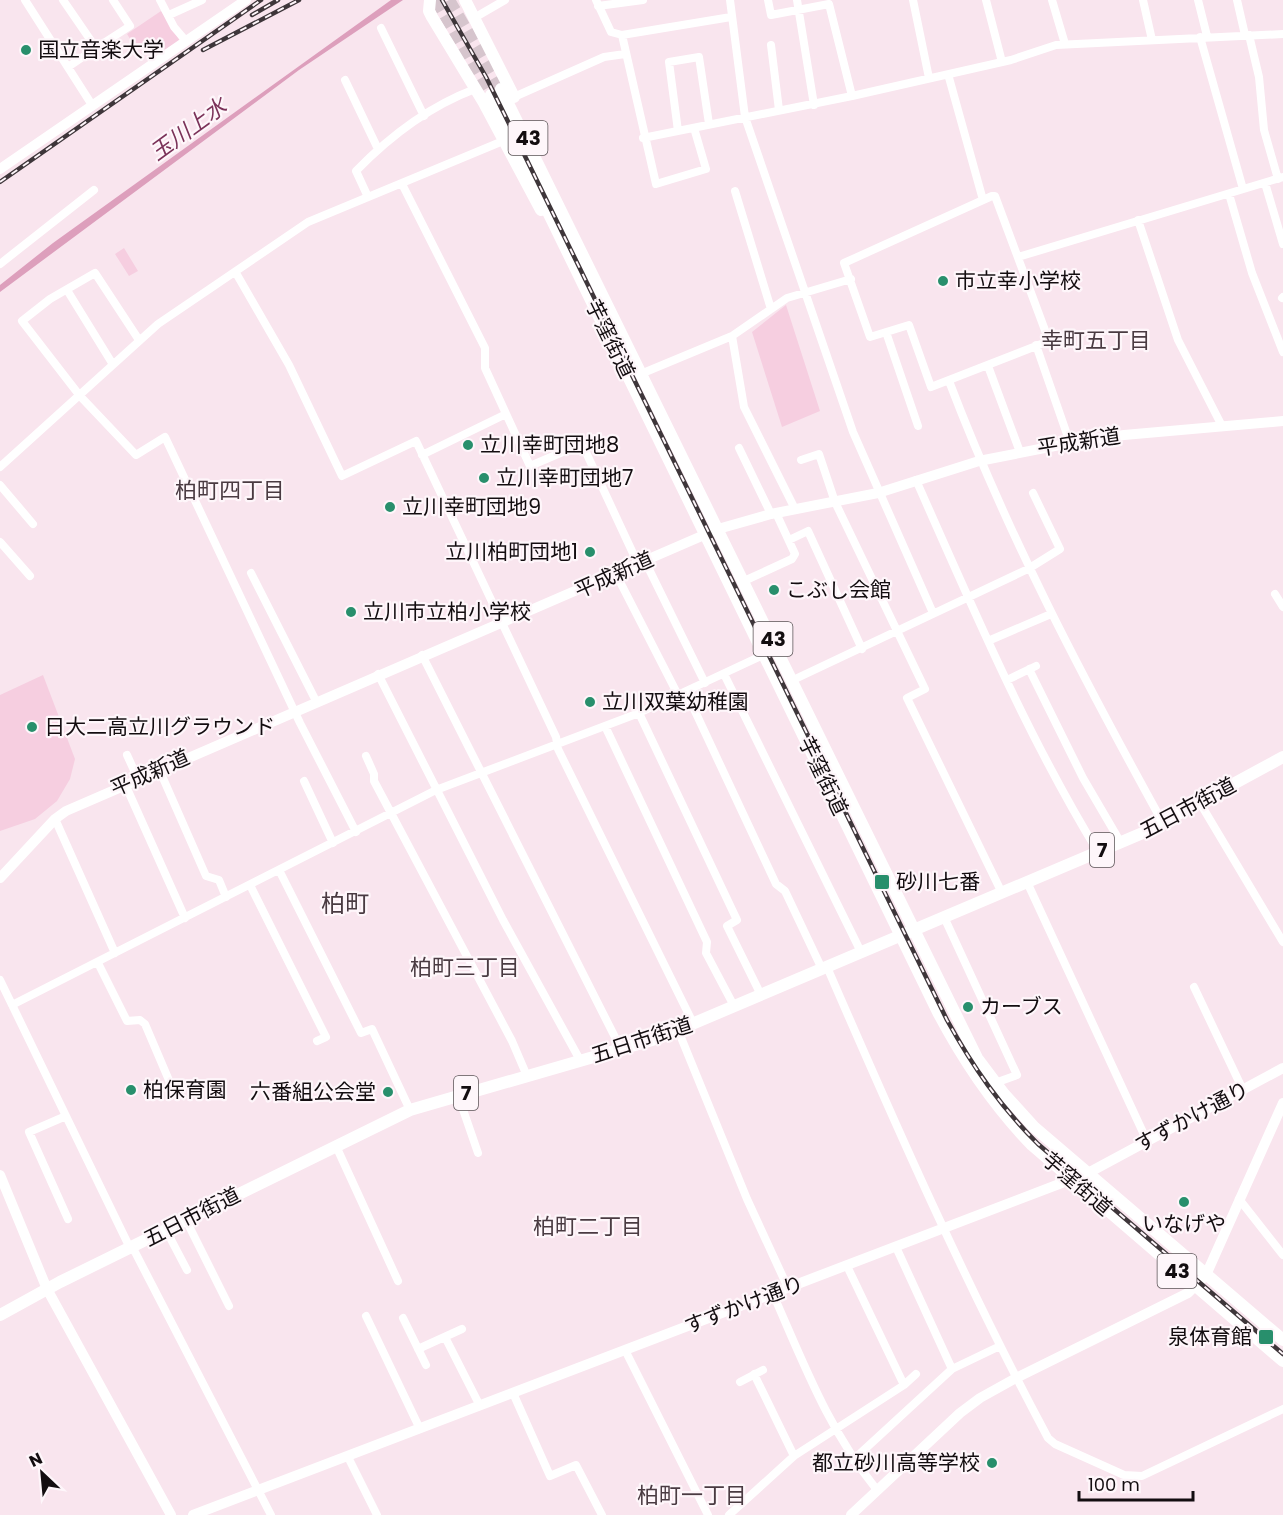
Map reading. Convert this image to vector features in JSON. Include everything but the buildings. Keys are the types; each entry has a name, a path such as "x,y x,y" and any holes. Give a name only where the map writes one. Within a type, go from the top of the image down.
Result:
{"main road":[{"path":"430,0 429,11 475,89 531,194 569,254"},
{"path":"465,0 558,186 580,247"},
{"name":"芋窪街道","path":"1283,1340 1034,1126 995,1083 966,1037 580,247 496,92 569,254 939,1014 983,1089 1032,1145 1283,1361"},
{"name":"五日市街道","path":"0,1315 47,1289 410,1110 621,1049 678,1030 1121,843 1163,823 1283,757"}],"street":[{"path":"25,0 92,105"},
{"path":"68,67 130,26 113,0"},
{"path":"159,0 174,27 186,41"},
{"path":"169,15 202,0"},
{"path":"0,169 246,0"},
{"path":"474,18 505,0"},
{"path":"643,0 597,3 611,32 622,35 731,17"},
{"path":"730,0 745,117 853,432 933,613"},
{"path":"768,0 771,15 829,4 852,96"},
{"path":"797,0 814,105"},
{"path":"913,0 929,78"},
{"path":"986,0 1002,62"},
{"path":"1052,0 1065,44"},
{"path":"1143,0 1152,40"},
{"path":"1198,0 1203,36 1243,189"},
{"path":"1018,257 1280,178 1264,130 1259,77 1237,0"},
{"path":"68,2 96,48"},
{"path":"381,28 424,116"},
{"path":"643,138 814,105 1002,62 1065,44 1283,34"},
{"path":"622,35 643,138 656,184 706,169 694,128"},
{"path":"771,45 779,110"},
{"path":"514,97 604,57 625,54"},
{"path":"678,131 669,62 699,57 709,124"},
{"path":"948,74 983,200"},
{"path":"345,80 378,148"},
{"path":"368,197 356,171 378,148 448,99 475,89"},
{"path":"0,467 80,396 112,363 158,324 308,222 503,141"},
{"path":"1265,183 1283,244"},
{"path":"402,184 485,348 485,368 530,466 579,445 584,448 705,683"},
{"path":"0,264 94,190"},
{"path":"735,191 771,309"},
{"path":"1229,194 1252,273 1283,352"},
{"path":"995,196 1018,257 1049,341 931,387 909,325 870,337 851,279 843,263 995,196"},
{"path":"1138,220 1178,340 1222,426"},
{"path":"139,340 95,273 22,321 80,396 136,455 165,437 294,711 356,832"},
{"path":"236,273 289,364 342,476 416,441 558,744 693,1023"},
{"path":"643,373 732,336 787,298 851,279"},
{"path":"67,290 112,363"},
{"path":"886,332 918,426"},
{"path":"732,336 744,407 795,509"},
{"path":"1036,345 1070,442"},
{"path":"988,366 1020,452"},
{"path":"949,381 980,461 1028,569 1163,823"},
{"path":"422,455 506,414"},
{"name":"平成新道","path":"0,878 55,819 66,811 378,674 503,623 718,529 773,513 878,493 980,461 1070,442 1283,421"},
{"path":"739,448 795,554 792,559 744,581"},
{"path":"801,460 819,454 834,502 925,689 906,698 1002,892"},
{"path":"916,480 1007,680 1065,798 1098,852"},
{"path":"0,485 33,524"},
{"path":"792,680 1028,569 1060,549 1033,493"},
{"path":"789,540 808,531 862,649"},
{"path":"0,542 30,576"},
{"path":"251,573 316,701"},
{"path":"616,574 682,694 776,884 785,891 824,968 944,1229 1000,1346 1048,1438 1056,1444 1124,1475 1132,1476 1153,1473 1283,1409"},
{"path":"1275,594 1283,607"},
{"path":"988,641 1051,614"},
{"path":"12,1005 436,790 639,713 777,648"},
{"path":"422,655 479,772 621,1049"},
{"path":"1007,680 1032,668 1083,778 1121,843"},
{"path":"378,674 503,920 580,1060"},
{"path":"724,674 861,952"},
{"path":"639,713 737,921 727,926 761,995"},
{"path":"605,726 706,942 706,953 734,1006"},
{"path":"127,755 138,779"},
{"path":"366,756 374,774 374,781 512,1041 527,1076"},
{"path":"159,769 206,876 219,880 226,897"},
{"path":"304,781 333,843"},
{"path":"125,784 185,918"},
{"path":"1200,803 1283,942"},
{"path":"55,819 115,953"},
{"path":"279,870 361,1033 372,1029 410,1110"},
{"path":"1027,882 1147,1141"},
{"path":"250,885 326,1037 317,1041"},
{"path":"944,917 1017,1075 995,1083"},
{"path":"98,963 127,1022 140,1020 145,1024 174,1092"},
{"path":"0,980 130,1248 135,1252 271,1515"},
{"path":"1194,987 1243,1090"},
{"path":"678,1030 747,1199 788,1288"},
{"name":"すずかけ通り","path":"193,1515 207,1513 258,1490 1088,1173 1283,1068"},
{"path":"458,1095 478,1153"},
{"path":"850,1515 960,1413 1016,1378 1196,1287 1206,1275 1283,1103"},
{"path":"66,1116 29,1132 68,1219"},
{"path":"336,1146 398,1281"},
{"path":"0,1175 47,1289 171,1515"},
{"path":"1239,1198 1283,1255"},
{"path":"186,1220 230,1306"},
{"path":"166,1230 187,1270"},
{"path":"896,1247 952,1369"},
{"path":"847,1266 904,1385"},
{"path":"773,1294 834,1430 853,1460 877,1490"},
{"path":"366,1316 420,1429"},
{"path":"403,1318 426,1365"},
{"path":"418,1349 462,1329"},
{"path":"445,1337 480,1406"},
{"path":"853,1460 952,1369 1000,1346"},
{"path":"625,1350 708,1515"},
{"path":"740,1382 763,1370"},
{"path":"754,1374 794,1456"},
{"path":"729,1515 794,1456 904,1385 916,1374"},
{"path":"513,1393 550,1476 576,1465 602,1515"},
{"path":"348,1456 377,1515"}],"shaded area":[{"path":"391,0 403,0 299,70 0,292 0,285 53,243"},
{"path":"161,11 180,41 151,60 140,43 134,45 127,34"},
{"path":"124,248 138,271 129,276 115,254"},
{"path":"786,305 820,411 782,427 752,332"},
{"name":"日大二高立川グラウンド","path":"43,675 75,759 70,779 57,801 35,819 0,831 0,695"}],"tunnel":[{"path":"436,0 491,95"},
{"path":"449,0 501,89"}],"railway":[{"path":"0,182 261,0"},
{"path":"252,15 278,0"},
{"path":"203,50 299,0"},
{"path":"442,0 486,77 947,1020 967,1054 999,1100 1038,1144 1283,1354"}],"place":[{"name":"国立音楽大学","path":"26,50"},
{"name":"市立幸小学校","path":"943,281"},
{"name":"立川幸町団地8","path":"468,445"},
{"name":"立川幸町団地7","path":"484,478"},
{"name":"立川幸町団地9","path":"390,507"},
{"name":"立川柏町団地1","path":"590,552"},
{"name":"こぶし会館","path":"774,590"},
{"name":"立川市立柏小学校","path":"351,612"},
{"name":"立川双葉幼稚園","path":"590,702"},
{"name":"日大二高立川グラウンド","path":"32,727"},
{"name":"砂川七番","path":"882,882"},
{"name":"カーブス","path":"968,1007"},
{"name":"柏保育園","path":"131,1090"},
{"name":"六番組公会堂","path":"388,1092"},
{"name":"いなげや","path":"1184,1202"},
{"name":"泉体育館","path":"1266,1337"},
{"name":"都立砂川高等学校","path":"992,1463"}],"district":[{"name":"幸町五丁目","path":"1096,340"},
{"name":"柏町四丁目","path":"230,490"},
{"name":"柏町","path":"345,904"},
{"name":"柏町三丁目","path":"465,967"},
{"name":"柏町二丁目","path":"588,1226"},
{"name":"柏町一丁目","path":"692,1495"}],"water label":[{"name":"玉川上水","path":"188,129"}]}
